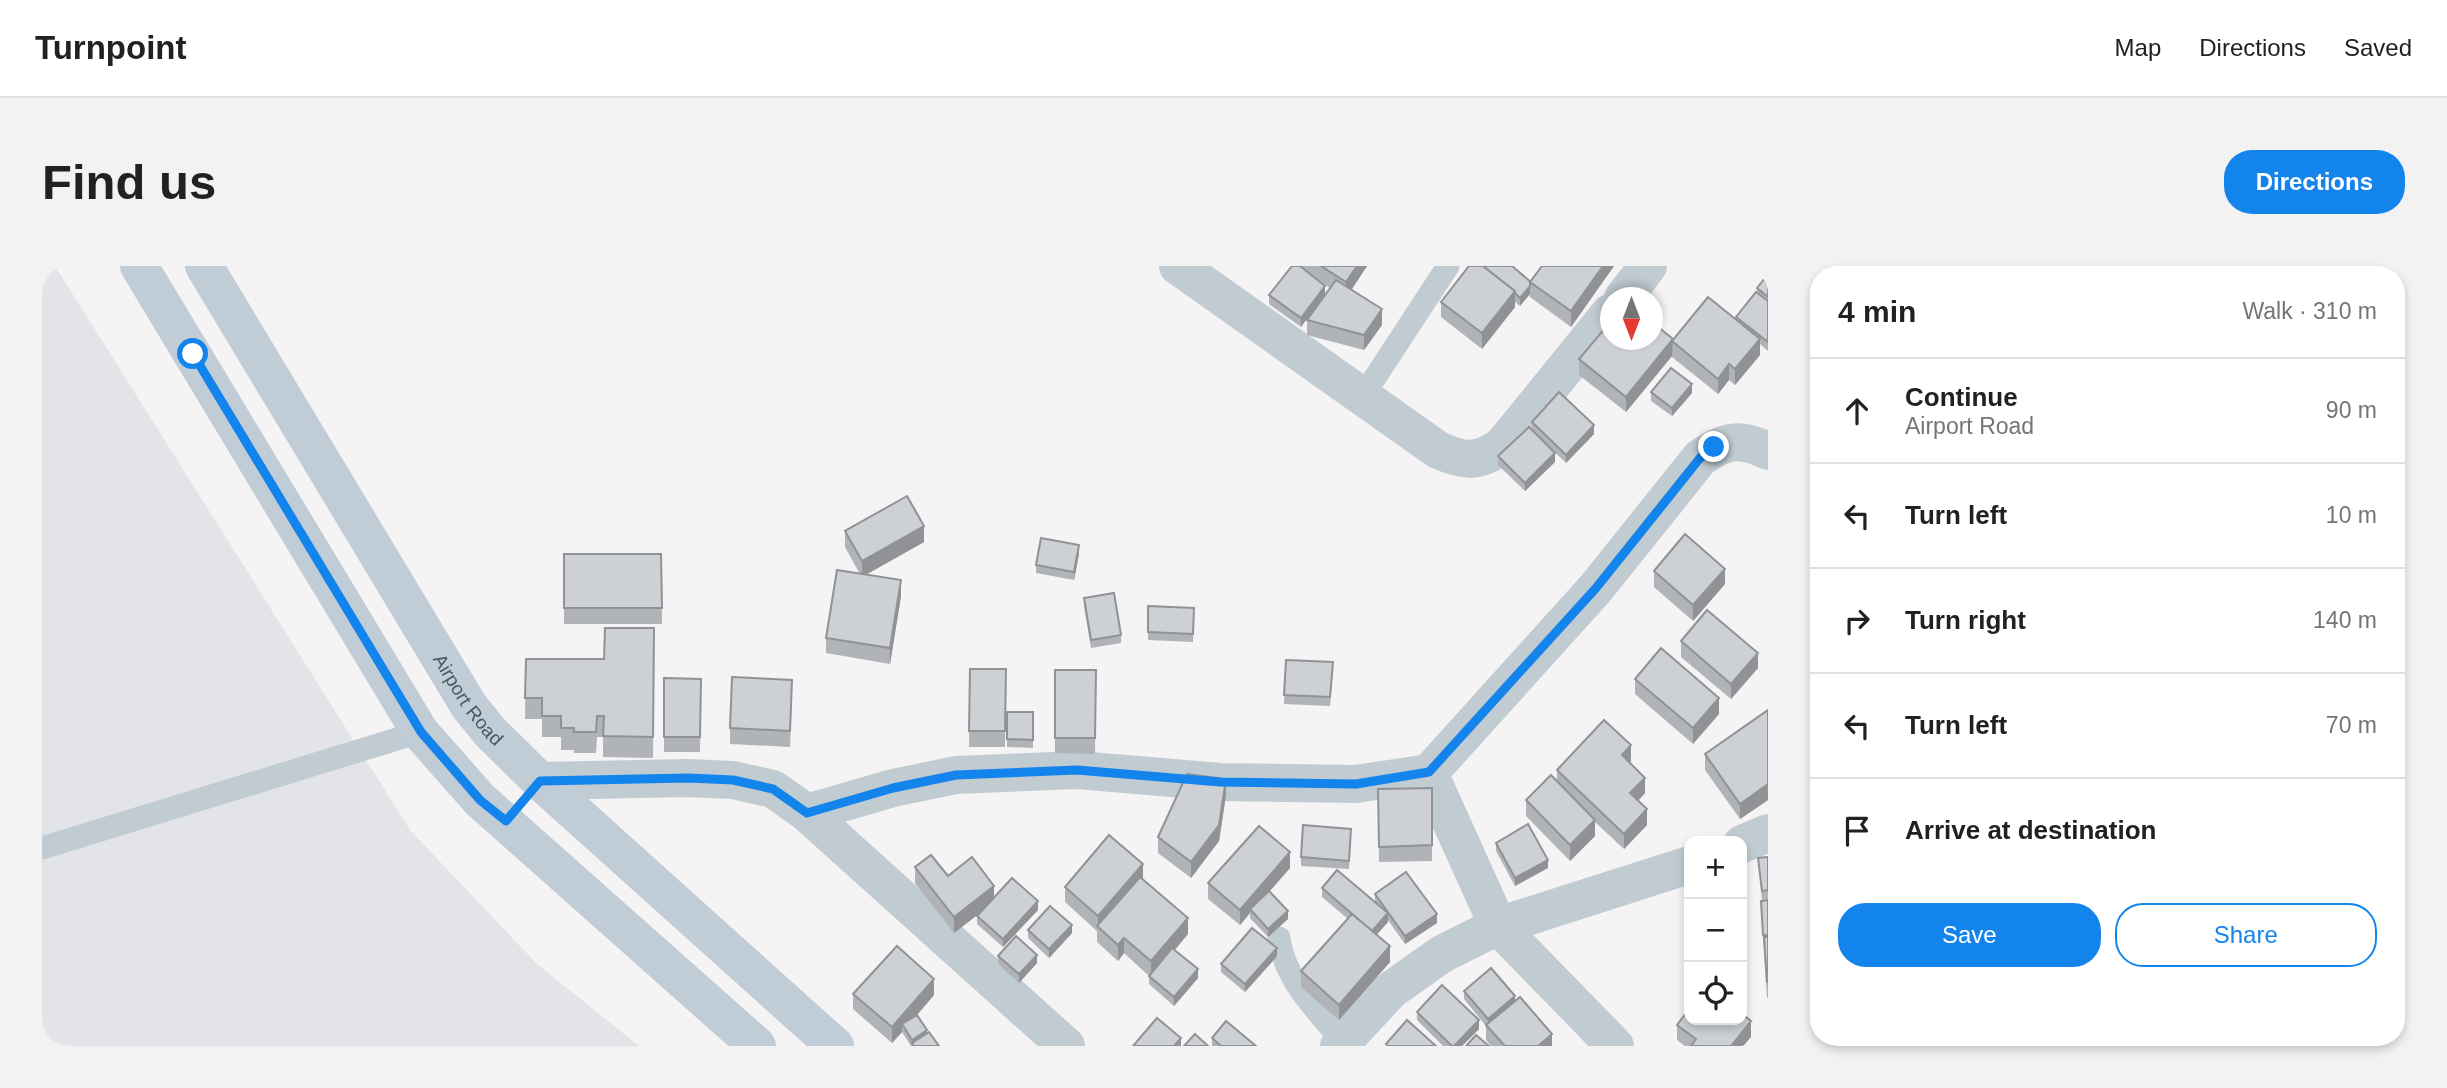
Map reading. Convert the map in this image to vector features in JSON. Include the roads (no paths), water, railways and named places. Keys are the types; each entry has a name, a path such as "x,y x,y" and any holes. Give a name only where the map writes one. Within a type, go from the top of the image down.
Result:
{"main road":[{"path":"139,266 421,732 480,800 757,1046"},
{"name":"Airport Road","path":"204,266 469,706 491,733 540,781 821,1042"},
{"path":"506,821 540,781"}],"street":[{"path":"1178,266 1438,450 1454,457 1472,460 1488,457 1503,445 1600,326"},
{"path":"1632,287 1648,266"},
{"path":"807,813 893,788 956,775 1077,770 1220,782 1356,784 1429,772 1596,588 1700,458 1714,447 1734,442 1751,442 1768,452"},
{"path":"1429,772 1498,926 1615,1046"},
{"path":"540,781 688,778 733,780 773,789 807,813 1066,1046"},
{"path":"1747,842 1768,833"},
{"path":"1343,1045 1391,990 1442,954 1498,926 1684,867"}],"lane":[{"path":"1363,396 1448,266"},
{"path":"42,848 421,732"},
{"path":"1279,938 1292,979 1343,1045"}]}
